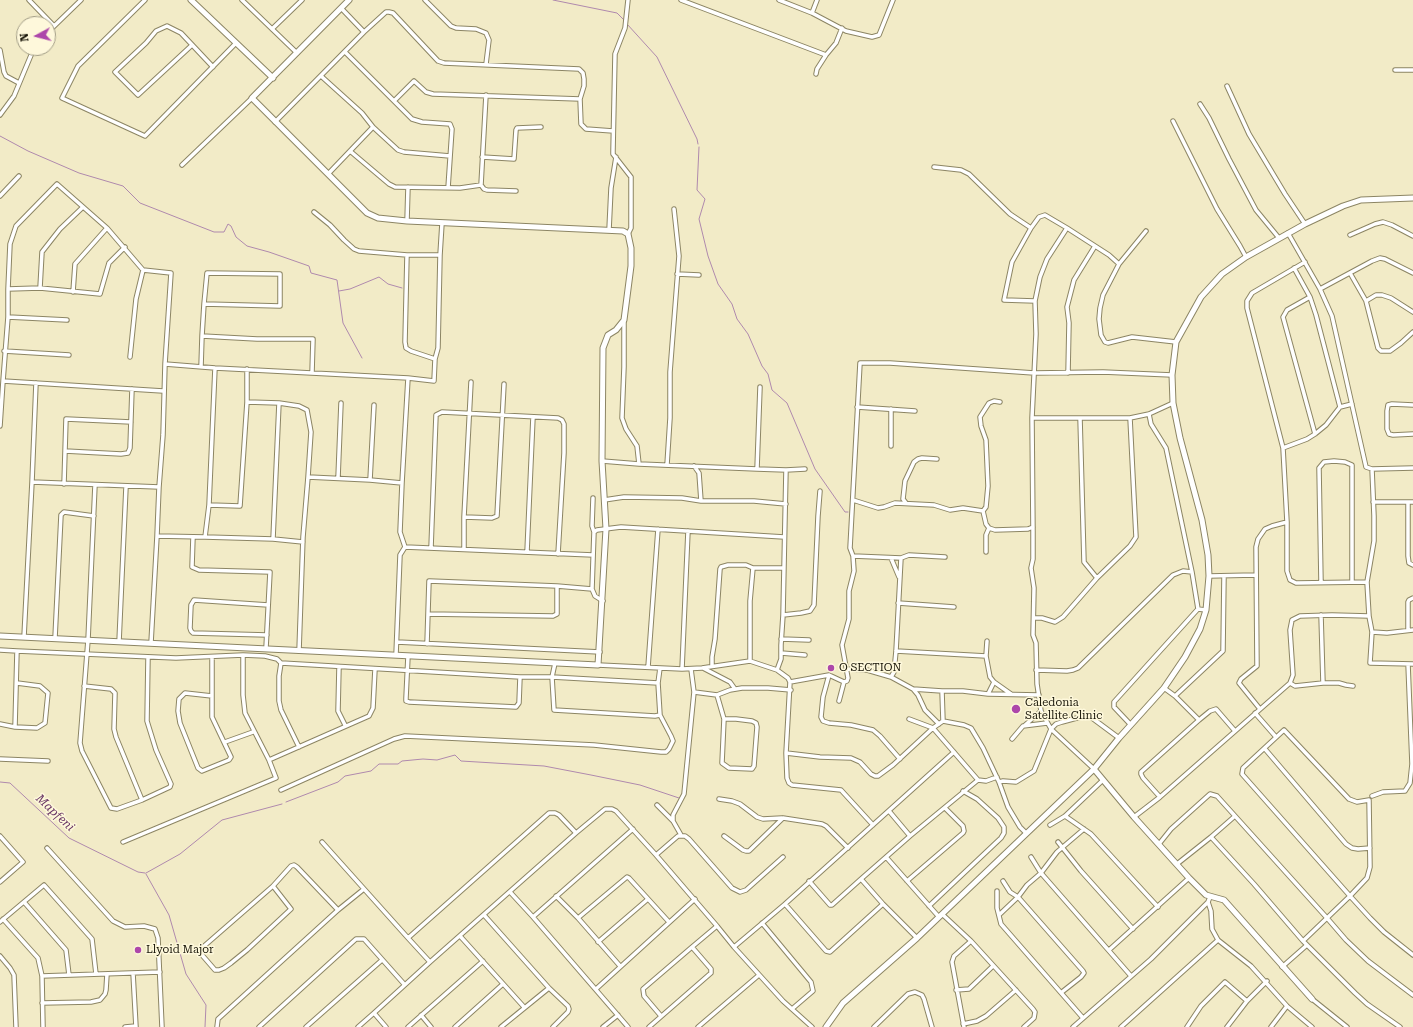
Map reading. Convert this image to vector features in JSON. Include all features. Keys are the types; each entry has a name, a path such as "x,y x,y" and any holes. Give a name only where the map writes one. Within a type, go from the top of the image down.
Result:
{"street":[{"path":"28,0 44,16"},
{"path":"56,24 81,0"},
{"path":"145,0 78,66 62,98 145,136 236,43"},
{"path":"191,0 273,78"},
{"path":"242,0 297,53"},
{"path":"272,29 302,0"},
{"path":"182,165 273,78 349,0"},
{"path":"425,0 451,26 456,28 481,30 486,34 489,40 486,64"},
{"path":"628,0 625,28 615,54 613,151 616,158 631,177 631,228 628,234 632,248 624,320 622,418 626,429 637,446 639,464"},
{"path":"681,0 826,55"},
{"path":"778,0 812,13 846,31 872,37 879,35 893,0"},
{"path":"812,13 817,0"},
{"path":"341,8 364,32"},
{"path":"276,122 364,32 386,12 389,12 393,13 438,60 444,63 579,69 583,73 584,79 584,86 580,99 581,124 586,129 613,131"},
{"path":"191,46 138,95 115,72 146,43 156,31 167,26 181,33 191,46 212,67"},
{"path":"816,74 817,69 826,55 836,43 842,28"},
{"path":"0,50 6,76 19,83"},
{"path":"346,52 412,119 418,122 450,124 452,128 448,188"},
{"path":"0,115 14,96 31,56"},
{"path":"1395,70 1413,70"},
{"path":"321,76 362,113 373,127 398,150 404,152 450,156"},
{"path":"394,101 414,81 430,94 580,99"},
{"path":"1226,86 1249,134 1305,224"},
{"path":"486,95 482,157 482,185 484,189 487,190 516,191"},
{"path":"252,98 367,213 378,218 442,223 609,230 623,231 628,234"},
{"path":"1200,104 1209,118 1228,159 1256,210 1279,238"},
{"path":"1173,121 1217,209 1246,257"},
{"path":"329,174 373,127"},
{"path":"482,157 514,159 517,128 541,127"},
{"path":"350,151 395,187 460,188 482,185"},
{"path":"609,230 611,188 616,158"},
{"path":"934,166 961,170 969,174 1010,214 1031,228"},
{"path":"0,196 19,176"},
{"path":"0,426 4,351 8,317 10,244 16,226 57,184 107,228 125,247 143,270 171,273 163,391 163,435 151,643"},
{"path":"407,221 408,187"},
{"path":"826,1027 843,1003 941,916 1094,769 1119,738 1164,688 1185,657 1200,630 1206,610 1209,576 1208,555 1202,520 1180,438 1174,403 1172,375 1176,342 1201,297 1222,274 1246,257 1305,224 1343,206 1361,200 1413,198"},
{"path":"40,288 42,252 60,229 83,207"},
{"path":"667,464 670,418 670,372 678,245 674,209"},
{"path":"314,212 354,249 364,252 407,255 440,255"},
{"path":"1035,301 1004,300 1012,262 1031,228 1039,217 1045,215 1109,255 1119,264"},
{"path":"1350,235 1383,222 1413,236"},
{"path":"165,364 408,378 434,381 438,348 442,223"},
{"path":"73,292 75,264 107,228"},
{"path":"1067,228 1047,259 1040,277 1035,301 1036,334 1032,418 1033,559 1031,568 1034,588 1033,635 1036,643 1036,670 1041,711 1051,729 1094,769 1134,817 1206,895 1209,900 1211,910 1212,929 1218,940 1252,966 1287,1006 1310,1026"},
{"path":"1146,231 1119,264 1103,295 1099,319 1101,335 1103,340 1108,343 1132,337 1176,342"},
{"path":"1288,233 1320,289 1332,316 1366,467 1372,469 1413,468"},
{"path":"1068,373 1069,323 1067,307 1074,280 1095,246"},
{"path":"8,289 40,288 100,294 109,263 125,247"},
{"path":"407,255 406,348 436,359"},
{"path":"1320,289 1380,258 1413,273"},
{"path":"1305,262 1252,293 1247,301 1247,308 1283,448 1287,522 1286,571 1290,580 1296,583 1367,582"},
{"path":"1294,268 1310,297 1320,329 1340,408"},
{"path":"130,356 136,299 143,270"},
{"path":"201,367 204,304 207,273 280,274 280,306 204,304"},
{"path":"1350,273 1366,301 1376,344 1381,351 1390,351 1413,332"},
{"path":"677,274 699,275"},
{"path":"1366,301 1376,295 1382,295 1391,298 1413,312"},
{"path":"1310,297 1287,310 1283,317 1315,434"},
{"path":"8,317 67,320"},
{"path":"598,665 603,601 606,529 602,460 603,348 608,335 616,330 624,320"},
{"path":"202,336 257,339 313,339 312,373"},
{"path":"4,351 69,355"},
{"path":"839,701 844,682 847,681 848,678 842,645 849,619 849,591 854,571 853,556 850,548 860,363 890,363 1034,373 1130,373 1172,375"},
{"path":"205,537 209,505 214,368"},
{"path":"209,505 240,506 247,402 247,369"},
{"path":"405,547 400,532 408,378"},
{"path":"3,381 163,391"},
{"path":"464,549 464,517 471,382"},
{"path":"24,637 36,383"},
{"path":"464,517 492,518 497,516 504,384"},
{"path":"757,469 760,387"},
{"path":"65,451 121,454 128,453 130,448 132,389"},
{"path":"247,402 279,403 299,406 307,410 311,432 303,542 299,651"},
{"path":"1000,402 989,403 980,417 981,426 986,440 988,486 986,507 983,511 986,524 989,528 995,530 1028,529 1033,527"},
{"path":"273,539 279,403"},
{"path":"338,478 341,403"},
{"path":"1032,418 1130,418 1149,414 1174,403"},
{"path":"1283,448 1307,439 1315,434 1326,425 1340,408 1352,404"},
{"path":"1413,405 1392,404 1388,405 1387,411 1389,434 1413,434"},
{"path":"370,480 374,405"},
{"path":"857,407 915,411"},
{"path":"891,410 892,446"},
{"path":"431,548 435,416 442,412 558,418 562,420 564,424 564,453 558,554"},
{"path":"1149,414 1150,424 1166,448 1192,572 1198,609"},
{"path":"527,552 533,417"},
{"path":"1080,418 1084,562 1097,578"},
{"path":"1034,618 1042,618 1055,622 1063,617 1097,578 1130,546 1136,537 1130,418"},
{"path":"64,484 66,419 131,422"},
{"path":"906,504 903,499 905,481 914,462 922,458 937,459"},
{"path":"602,460 639,464 786,470 805,469"},
{"path":"1321,582 1319,468 1324,462 1334,461 1345,462 1352,465 1352,582"},
{"path":"694,466 699,473 701,500"},
{"path":"1372,469 1374,541 1367,582 1369,616 1372,632 1370,663 1411,664 1412,764 1410,783 1405,791 1384,792 1372,796"},
{"path":"777,670 781,662 786,470"},
{"path":"308,477 402,482"},
{"path":"32,482 126,487 159,487"},
{"path":"95,485 88,640 80,743 85,757 111,808 117,809 142,800 170,787 171,784 156,750 147,721 148,658"},
{"path":"119,642 126,487"},
{"path":"783,615 810,611 814,605 820,491"},
{"path":"604,500 624,497 682,498 786,504"},
{"path":"593,498 592,526 594,532 592,589 595,596 603,601"},
{"path":"852,500 878,508 895,503 934,505 950,510 963,508 983,511"},
{"path":"1373,502 1413,502"},
{"path":"1408,502 1407,534 1409,561 1413,565"},
{"path":"55,638 61,515 64,512 94,516"},
{"path":"1260,709 1239,683 1241,679 1257,666 1255,575 1256,547 1265,530 1272,526 1287,522"},
{"path":"594,532 597,530 621,527 784,537"},
{"path":"986,552 986,535 989,528"},
{"path":"648,667 658,529"},
{"path":"1028,529 1033,532"},
{"path":"682,669 688,530"},
{"path":"1407,534 1413,534"},
{"path":"158,536 273,539 303,542"},
{"path":"193,537 192,567 200,570 270,572 266,648"},
{"path":"405,547 593,555"},
{"path":"396,655 400,555 405,547"},
{"path":"853,556 901,558 909,555 945,557"},
{"path":"891,558 900,578"},
{"path":"891,678 894,672 896,651 901,558"},
{"path":"712,666 721,567 728,565 746,565 753,568 784,568"},
{"path":"750,660 750,601 753,568"},
{"path":"1036,670 1067,671 1078,668 1173,575 1183,571 1192,572"},
{"path":"1209,576 1255,575"},
{"path":"1175,696 1223,651 1224,576"},
{"path":"427,644 429,581 557,586 592,589"},
{"path":"428,614 555,616 557,611 557,586"},
{"path":"1408,630 1408,602 1413,598"},
{"path":"267,635 193,632 190,628 191,604 194,600 268,605"},
{"path":"898,603 954,607"},
{"path":"1198,609 1206,610"},
{"path":"1131,725 1114,707 1114,702 1198,609"},
{"path":"1321,615 1323,683"},
{"path":"1134,817 1290,683 1293,675 1290,646 1291,622 1300,616 1369,616"},
{"path":"1372,632 1387,633 1413,630"},
{"path":"0,636 682,669 702,668 750,660 777,670 788,678 790,682 791,690 786,753 787,778 790,784 841,790 873,824"},
{"path":"781,639 809,640"},
{"path":"988,641 986,656 990,677 994,682 1012,694"},
{"path":"397,642 600,652"},
{"path":"0,650 148,658 243,655 271,657 281,663 339,667 658,683"},
{"path":"15,727 17,651"},
{"path":"896,651 986,656"},
{"path":"781,652 805,655"},
{"path":"123,842 276,778 269,760 253,732 245,713 243,695 243,655"},
{"path":"408,656 406,671 406,701 416,703 516,707 519,703 520,677"},
{"path":"212,657 212,696 212,717 231,754 231,759 202,772 198,768 178,717 179,699 185,693 212,696"},
{"path":"281,663 278,682 278,701 299,747"},
{"path":"555,663 552,677 554,710 660,715"},
{"path":"339,667 338,712 345,725"},
{"path":"281,790 394,739 405,736 587,745 666,752 672,745 673,741 672,736 660,715 658,683 660,668"},
{"path":"702,668 730,682 735,689"},
{"path":"269,760 345,725 369,716 373,708 376,669"},
{"path":"673,821 673,815 684,794 694,692 691,669"},
{"path":"847,669 867,670 891,678 913,689 942,691 963,690 988,694 1039,695"},
{"path":"790,682 829,675 844,682"},
{"path":"829,675 823,697 821,717 823,721 873,730 900,758"},
{"path":"988,694 994,682"},
{"path":"0,724 15,727 37,728 45,723 48,693 40,686 16,683"},
{"path":"1290,683 1295,686 1323,683 1339,683 1353,686"},
{"path":"84,686 111,689 115,693 114,729 116,737 142,800"},
{"path":"694,692 718,695 735,689 749,687 791,690"},
{"path":"1164,688 1175,696 1199,720"},
{"path":"913,689 918,695 925,710 938,724"},
{"path":"942,691 943,721"},
{"path":"718,695 724,719 722,763 729,768 752,770 754,766 756,723 752,721 724,719"},
{"path":"1160,796 1143,778 1141,772 1199,720 1212,710 1216,709 1235,731"},
{"path":"1012,739 1023,726 1041,711"},
{"path":"1255,713 1276,737"},
{"path":"999,782 1016,782 1034,771 1051,729 1056,724 1088,715 1119,738"},
{"path":"909,719 933,728 978,780 986,781 997,778"},
{"path":"786,753 820,757 852,758 860,762 871,774 878,776 943,721 964,725 971,728 983,748 999,782 1008,806 1020,827 1026,833"},
{"path":"1023,726 1047,723"},
{"path":"1303,941 1350,896 1367,878 1370,867 1369,800 1357,802 1349,799 1284,730 1243,768 1242,774 1350,896 1376,925 1413,955"},
{"path":"225,742 253,732"},
{"path":"1265,749 1346,844 1352,848 1370,848"},
{"path":"734,947 785,904 954,752"},
{"path":"0,759 48,761"},
{"path":"809,881 830,905 832,905 910,836 978,780"},
{"path":"1050,825 1065,816 1103,780"},
{"path":"929,906 1002,838 1004,833 1004,827 998,818 977,799 964,791"},
{"path":"1159,844 1171,829 1210,794 1217,796 1346,940 1368,961 1413,995"},
{"path":"719,799 740,804 763,820 783,818 822,824 826,826 848,848"},
{"path":"657,805 673,821 681,835 689,839 732,888 740,892 746,890 783,857"},
{"path":"358,1027 404,984 576,833 608,808 616,811 633,829 695,899 734,947 783,1001 812,1027"},
{"path":"908,881 964,831 963,826 945,808"},
{"path":"889,811 910,836"},
{"path":"408,938 549,813 559,815 576,833"},
{"path":"1065,816 1091,834 1158,907"},
{"path":"1177,864 1235,816"},
{"path":"724,836 743,850 749,851 783,818"},
{"path":"999,915 1018,897 1027,885 1042,873 1062,847 1084,828"},
{"path":"533,917 633,829"},
{"path":"656,855 681,835"},
{"path":"0,837 23,862 0,882"},
{"path":"1211,837 1303,941 1367,1004 1400,1027"},
{"path":"322,842 430,962"},
{"path":"1058,842 1133,929"},
{"path":"47,848 113,921 125,927 144,926 155,929 158,938 162,1027"},
{"path":"886,857 929,906 971,941 1035,1012 1033,1020 1024,1027"},
{"path":"1031,857 1042,873 1131,976"},
{"path":"273,886 291,909 231,963 224,968 214,970 202,955 201,951 203,947 273,886 288,868 294,865 338,910"},
{"path":"578,918 627,877 669,922"},
{"path":"1110,950 1189,878"},
{"path":"861,879 883,904 917,938"},
{"path":"1003,881 1010,892 1018,897 1083,971 1084,973 1081,977 1062,992"},
{"path":"44,1027 42,976 38,958 2,921 44,885 92,939 96,974"},
{"path":"217,1027 218,1019 338,910 364,889"},
{"path":"997,891 1001,924 1062,992 1083,1018"},
{"path":"510,892 628,1027"},
{"path":"556,896 578,918 620,966"},
{"path":"1073,1027 1151,959 1209,900 1217,897 1224,900 1312,999 1347,1027"},
{"path":"598,942 648,899"},
{"path":"596,989 695,899"},
{"path":"24,902 66,950 69,974"},
{"path":"785,904 826,951 830,952 883,904"},
{"path":"484,915 549,988 568,1006 568,1012 553,1027"},
{"path":"762,923 811,982 813,991 792,1009"},
{"path":"661,1016 644,996 643,989 717,926"},
{"path":"460,936 524,1008"},
{"path":"259,1027 356,938 364,939 404,984"},
{"path":"1121,1027 1218,940"},
{"path":"971,941 954,956 952,960 956,990 964,1026 986,1016 1016,990"},
{"path":"1282,967 1307,945"},
{"path":"649,1027 711,973 711,969 692,947"},
{"path":"0,956 14,975 16,1027"},
{"path":"306,1027 382,960"},
{"path":"408,1027 483,961"},
{"path":"956,990 969,989 994,966"},
{"path":"42,976 160,972"},
{"path":"125,1027 136,1027 133,973"},
{"path":"42,1003 91,1002 100,1000 106,990 107,974"},
{"path":"698,1027 759,974"},
{"path":"1227,1027 1247,1001 1266,981"},
{"path":"1187,1027 1201,1006 1225,982 1247,1001"},
{"path":"455,1027 503,984"},
{"path":"501,1027 549,988"},
{"path":"874,1027 908,994 915,992 920,993 923,997 932,1027"},
{"path":"1271,1027 1287,1006"},
{"path":"374,1012 386,1027"},
{"path":"421,1015 431,1027"},
{"path":"603,1027 618,1015"}],"waterway":[{"path":"553,0 617,13 625,21"},
{"path":"627,24 657,57 697,139 698,144"},
{"path":"0,136 28,151 79,173 123,186 140,203 214,232 224,232 228,224 231,226 236,237 247,246 309,266 311,273 337,280 343,323 362,358"},
{"path":"699,147 697,190 705,199 699,219 708,256 718,284 732,304 737,319 748,334 762,366 768,374 772,390 787,403 815,469 845,512 848,512"},
{"path":"339,291 350,289 379,277 388,284 402,288"},
{"path":"286,802 338,782 345,776 371,771 379,764 398,764 402,761 423,759 437,760 455,755 461,761 544,766 591,775 640,785 679,798"},
{"name":"Mapfeni","path":"0,782 10,783 69,838 138,872 145,873"},
{"path":"146,873 180,854 222,820 282,804"},
{"path":"146,874 169,915 186,974 206,1005 205,1027"}],"place":[{"name":"O SECTION","path":"831,668"},
{"name":"Caledonia Satellite Clinic","path":"1016,709"},
{"name":"Llyoid Major","path":"138,950"}]}
